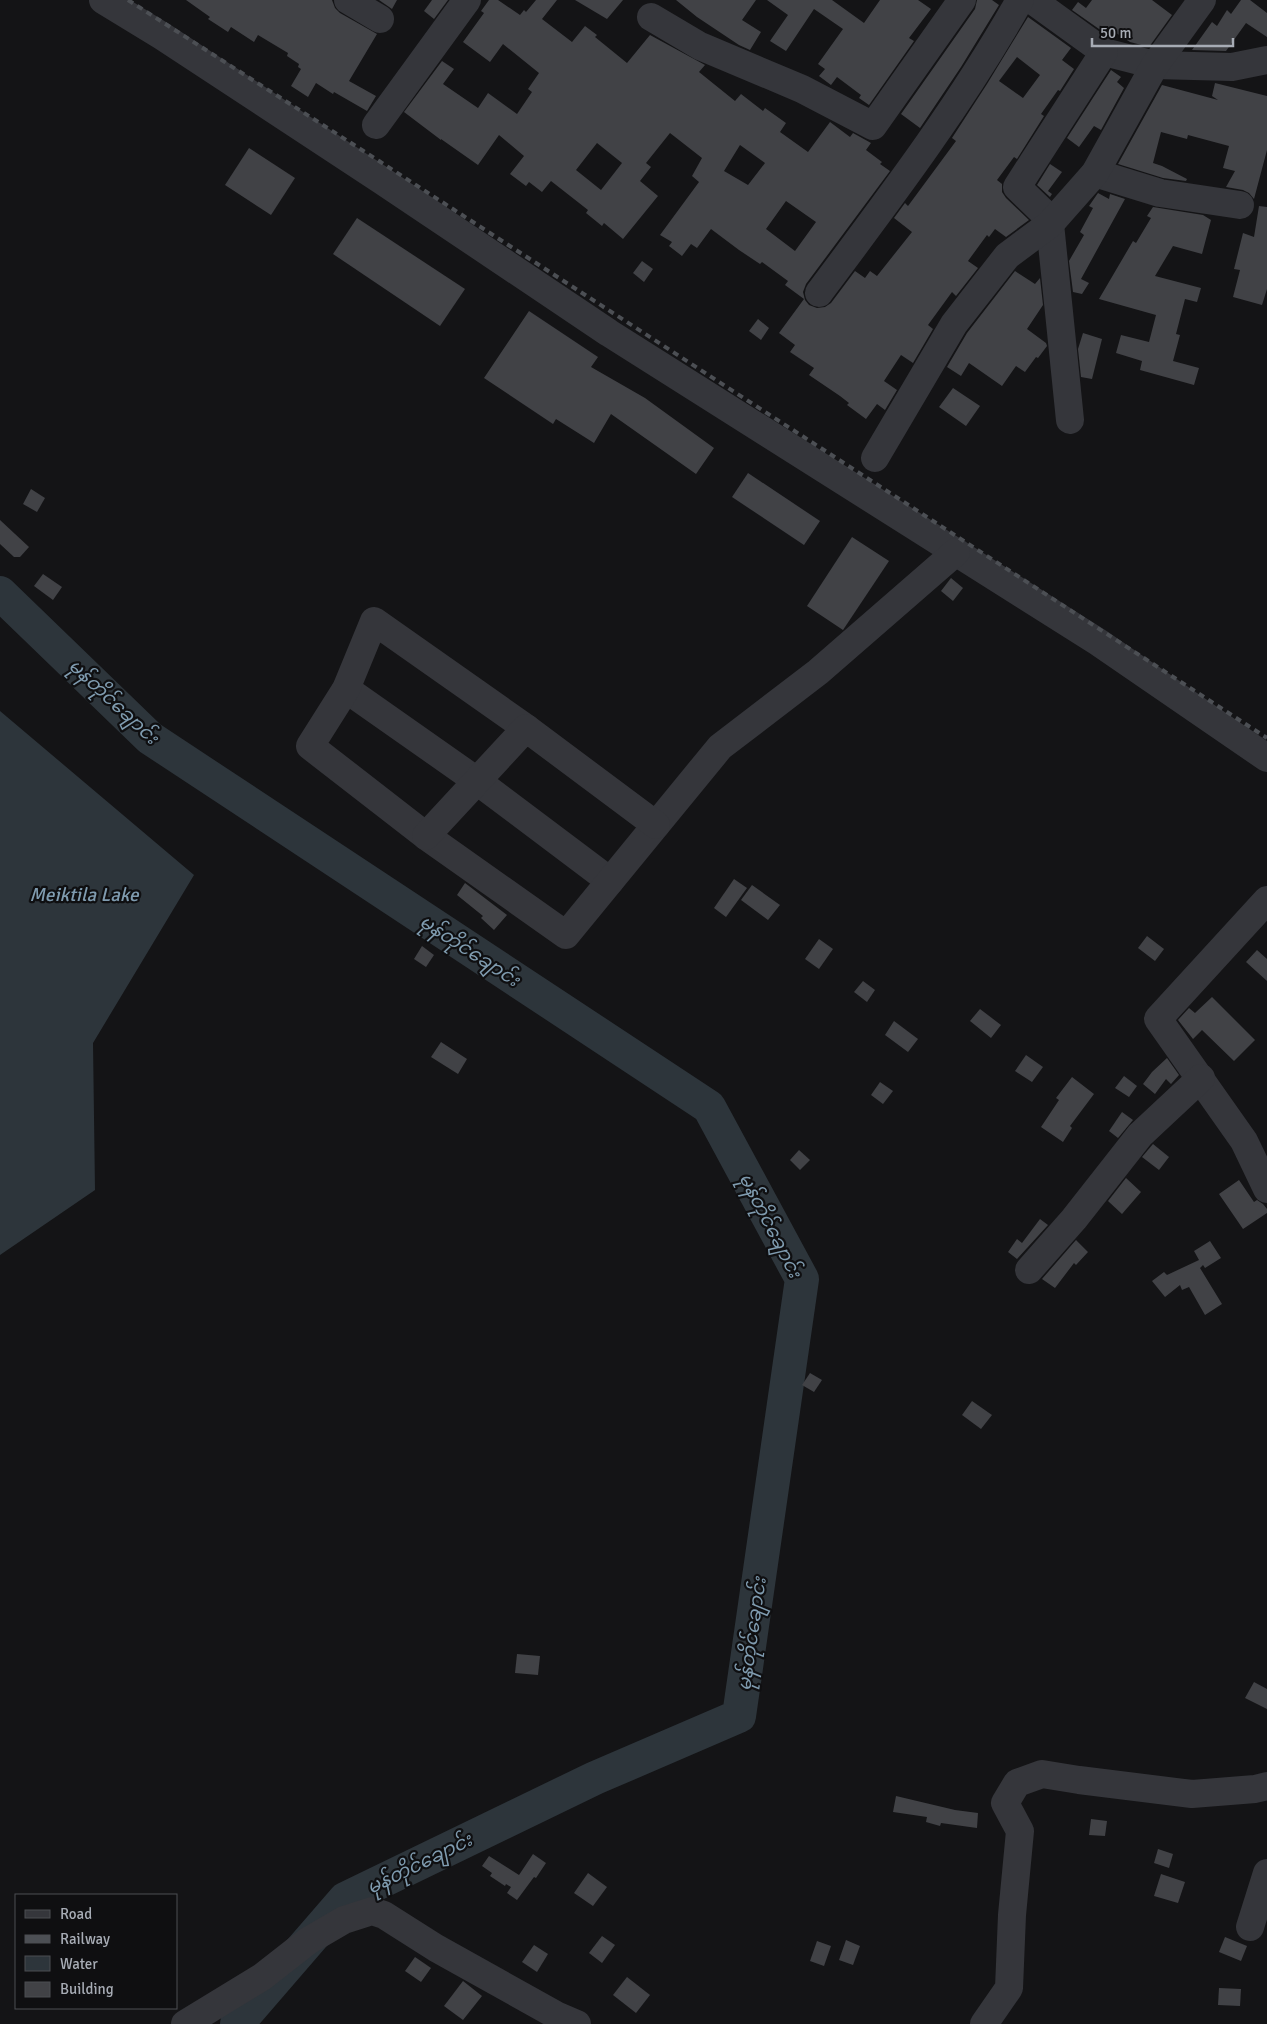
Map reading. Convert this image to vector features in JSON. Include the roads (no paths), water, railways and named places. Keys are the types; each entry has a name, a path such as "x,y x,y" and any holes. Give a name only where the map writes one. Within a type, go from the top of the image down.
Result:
{"street":[{"path":"103,0 162,36 609,333 1098,642 1267,758"},
{"path":"348,0 380,19"},
{"path":"376,125 468,0"},
{"path":"651,17 700,46 802,89 873,126 962,0"},
{"path":"819,293 915,164 1000,35 1020,0"},
{"path":"1032,0 1062,8 1104,52 1155,65 1232,67 1267,60"},
{"path":"875,458 954,324 1008,256 1050,224 1095,173 1155,65 1202,0"},
{"path":"1070,420 1050,224 1048,217 1017,186 1104,52"},
{"path":"1095,173 1160,193 1240,205"},
{"path":"656,825 526,728 374,621 346,689 310,746 426,836 566,935 720,747 818,672 956,552"},
{"path":"346,689 477,781 610,881"},
{"path":"426,836 526,728"},
{"path":"1267,900 1158,1019 1244,1140 1267,1189"},
{"path":"1028,1270 1074,1219 1140,1135 1200,1078"},
{"path":"984,2024 1009,1988 1012,1915 1020,1831 1005,1803 1017,1783 1042,1774 1192,1794 1255,1789 1267,1786"},
{"path":"1250,1928 1267,1873"},
{"path":"185,2024 262,1977 308,1941 344,1920 372,1911 384,1915 436,1948 556,2015 577,2024"}],"water":[{"name":"Meiktila Lake","path":"0,711 194,875 93,1043 95,1190 0,1255"}],"waterway":[{"name":"မုန်တိုင်ချောင်း","path":"0,593 150,738 709,1107 802,1279 739,1716 595,1778 345,1899 237,2024"}],"railway":[{"path":"128,0 1267,738"}]}
